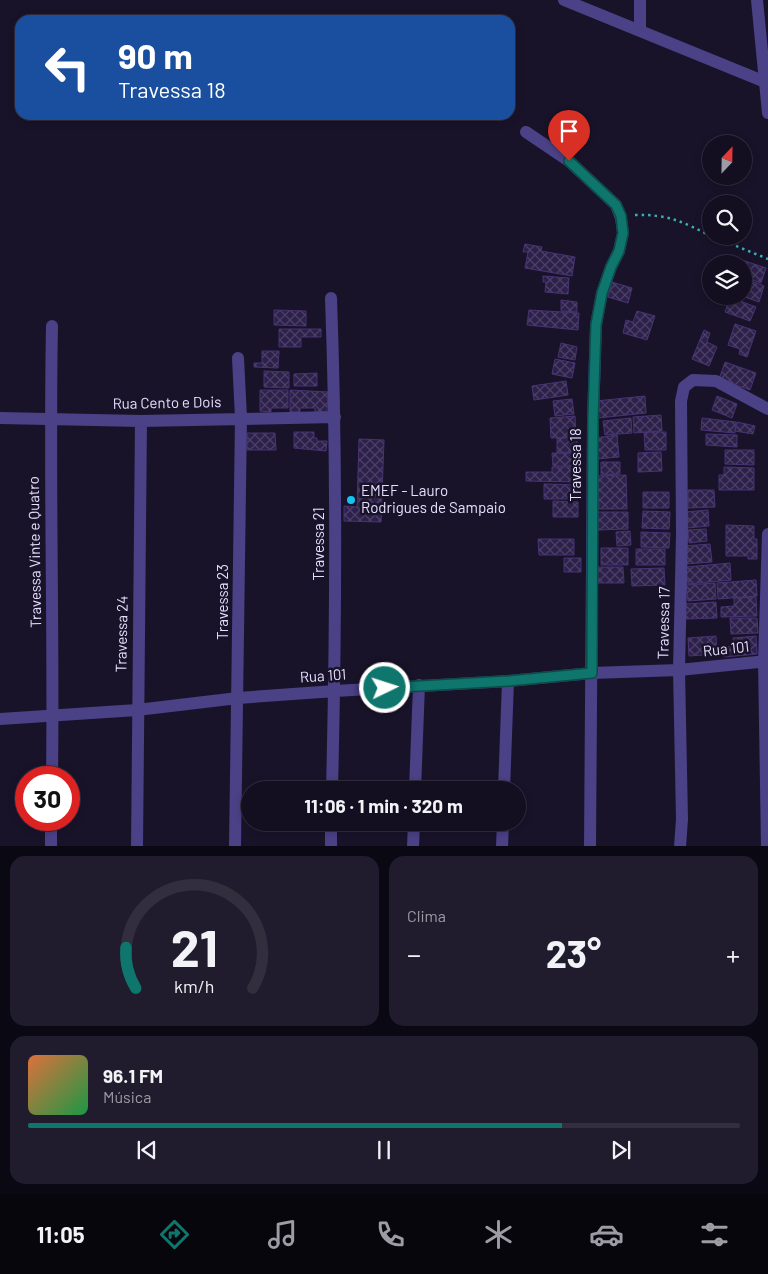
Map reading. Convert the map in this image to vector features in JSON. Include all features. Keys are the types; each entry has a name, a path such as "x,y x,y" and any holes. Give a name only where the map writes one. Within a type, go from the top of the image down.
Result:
{"street":[{"path":"564,0 765,82"},
{"path":"640,0 640,31"},
{"path":"757,0 764,24 765,82 768,113"},
{"path":"526,132 554,150 583,173 616,205 621,216"},
{"name":"Travessa 18","path":"590,846 593,418 596,325 602,293 619,251 623,233 621,216"},
{"name":"Travessa 21","path":"331,298 335,417 335,691 332,781"},
{"name":"Travessa Vinte e Quatro","path":"52,326 50,419 52,766"},
{"name":"Travessa 23","path":"235,846 241,418 238,358"},
{"name":"Travessa 17","path":"680,846 682,819 679,670 682,400 684,387 693,380 705,379 716,381 768,409"},
{"name":"Rua Cento e Dois","path":"0,418 141,421 335,417"},
{"name":"Travessa 24","path":"137,846 141,421"},
{"path":"768,534 766,661 768,846"},
{"name":"Rua 101","path":"0,719 137,710 238,698 419,685 508,681 592,673 679,670 766,661"},
{"path":"504,781 508,681"},
{"path":"415,781 419,685"},
{"path":"50,846 51,831"},
{"path":"331,831 331,846"},
{"path":"414,831 414,846"},
{"path":"502,846 503,831"}],"path":[{"path":"621,216 648,215 677,219 702,231"},
{"path":"735,245 768,258"}],"building":[{"path":"525,244 542,247 541,251 575,257 572,276 525,268 528,252 523,252"},
{"path":"752,263 766,268 761,283 752,280"},
{"path":"543,276 569,278 568,294 545,292 546,282 543,282"},
{"path":"752,281 764,286 759,302 752,300"},
{"path":"612,282 632,288 628,303 608,297"},
{"path":"561,300 577,302 577,312 561,311"},
{"path":"727,305 751,305 756,307 750,321 725,312"},
{"path":"274,310 306,311 306,326 274,325"},
{"path":"529,310 579,313 578,330 527,325"},
{"path":"637,311 655,316 647,340 623,333 626,320 633,322"},
{"path":"735,324 756,331 747,357 739,354 740,349 728,345"},
{"path":"279,329 321,329 321,337 301,337 301,347 279,347"},
{"path":"704,330 710,333 707,342 717,347 709,366 692,359"},
{"path":"561,343 577,347 575,360 558,357"},
{"path":"262,351 279,351 278,368 254,367 254,363 262,363"},
{"path":"555,359 575,363 572,378 552,374"},
{"path":"725,362 756,373 750,390 719,379"},
{"path":"264,371 289,372 289,388 264,387"},
{"path":"317,373 317,386 294,386 294,374"},
{"path":"566,381 568,395 534,400 532,386"},
{"path":"260,390 288,390 288,408 271,408 271,412 260,411"},
{"path":"290,390 328,392 327,413 315,413 315,408 300,408 300,412 290,412"},
{"path":"645,396 646,413 598,418 596,401"},
{"path":"717,396 737,404 732,418 712,410"},
{"path":"572,399 574,414 555,416 553,401"},
{"path":"661,415 662,431 634,433 633,417"},
{"path":"575,416 576,437 551,438 550,418"},
{"path":"631,418 632,433 605,435 603,421"},
{"path":"702,418 736,422 735,433 701,430"},
{"path":"737,422 755,426 753,434 735,431"},
{"path":"294,432 314,432 314,438 317,438 317,441 327,441 326,451 294,448"},
{"path":"644,432 666,432 666,450 645,450"},
{"path":"247,433 275,433 276,450 247,450"},
{"path":"706,434 737,435 737,447 706,445"},
{"path":"617,435 619,457 597,459 595,438"},
{"path":"557,438 577,438 577,452 557,453"},
{"path":"359,439 384,440 381,522 344,521 344,506 357,507"},
{"path":"725,450 754,450 754,465 725,464"},
{"path":"661,452 662,471 638,472 638,453"},
{"path":"552,453 576,453 576,466 553,466"},
{"path":"601,462 620,462 620,474 601,475"},
{"path":"552,467 578,467 577,482 526,481 526,472 552,472"},
{"path":"724,467 754,468 754,490 719,490 719,475 724,475"},
{"path":"626,475 627,509 599,509 598,476"},
{"path":"544,484 579,485 579,499 544,499"},
{"path":"688,490 714,490 715,507 688,508"},
{"path":"643,492 669,492 669,508 643,508"},
{"path":"553,501 578,502 578,517 553,517"},
{"path":"708,510 709,526 687,528 685,512"},
{"path":"643,511 670,512 669,529 642,528"},
{"path":"598,512 628,512 628,529 598,530"},
{"path":"726,525 754,526 754,539 757,539 757,559 748,559 748,556 726,556"},
{"path":"706,529 707,541 689,543 688,530"},
{"path":"630,531 631,545 617,546 616,532"},
{"path":"641,532 670,533 669,548 641,547"},
{"path":"538,539 574,539 574,555 539,555"},
{"path":"710,544 712,562 686,564 684,546"},
{"path":"601,548 628,548 628,565 601,565"},
{"path":"636,549 665,549 665,565 636,565"},
{"path":"564,558 581,558 581,572 564,572"},
{"path":"730,563 731,580 688,584 686,567"},
{"path":"596,567 623,567 624,583 597,583"},
{"path":"664,568 665,585 632,586 631,569"},
{"path":"756,580 757,596 718,599 717,583"},
{"path":"715,583 716,599 688,601 686,585"},
{"path":"756,597 757,616 721,617 721,607 734,606 734,598"},
{"path":"716,602 717,618 686,619 685,604"},
{"path":"730,618 757,618 758,633 731,634"},
{"path":"716,636 717,654 689,656 688,638"},
{"path":"756,636 757,654 724,657 723,647 734,646 733,638"}],"place":[{"name":"EMEF - Lauro Rodrigues de Sampaio","path":"351,500"}],"route":[{"path":"385,688 508,681 592,673 593,418 596,325 602,293 619,251 623,233 621,216 616,205 569,161"}]}
